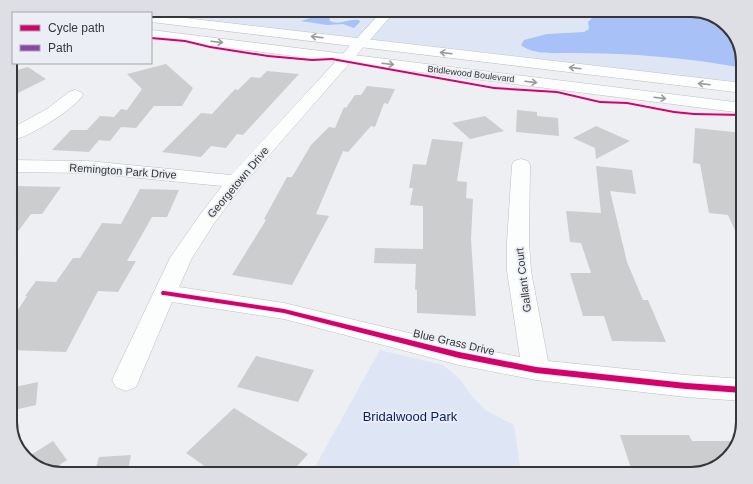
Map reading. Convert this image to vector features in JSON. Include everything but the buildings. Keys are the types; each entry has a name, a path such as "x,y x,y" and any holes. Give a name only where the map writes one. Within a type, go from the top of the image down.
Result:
{"street":[{"name":"Georgetown Drive","path":"126,380 181,258 206,220 236,181 384,17"},
{"name":"Bridlewood Boulevard","path":"152,18 736,87"},
{"name":"Bridlewood Boulevard","path":"152,34 736,107"},
{"path":"17,132 50,116 65,105 75,95"},
{"name":"Gallant Court","path":"521,165 518,242 519,271 536,370"},
{"name":"Remington Park Drive","path":"17,166 96,168 236,181"},
{"name":"Blue Grass Drive","path":"164,293 284,312 459,355 536,370 686,386 736,390"}],"green space":[{"path":"184,17 697,17 711,22 725,32 731,42 736,56 736,81 626,71"},
{"name":"Bridalwood Park","path":"380,350 443,365 459,378 471,395 485,410 514,425 520,467 315,467"}],"water":[{"path":"308,17 329,17 330,21 337,23 351,20 359,20 360,22 354,28 343,24 327,25 301,21 310,18"},
{"path":"593,17 697,17 705,19 725,32 731,42 736,56 736,67 656,56 544,53 531,50 521,45 524,40 547,34 584,32 589,29 588,22"}],"cycle path":[{"path":"152,38 185,41 210,47 268,56 312,60 332,59 494,88 557,92 600,102 627,103 674,112 736,115"},
{"path":"164,293 284,311 459,355 536,370 686,386 736,390"}]}
